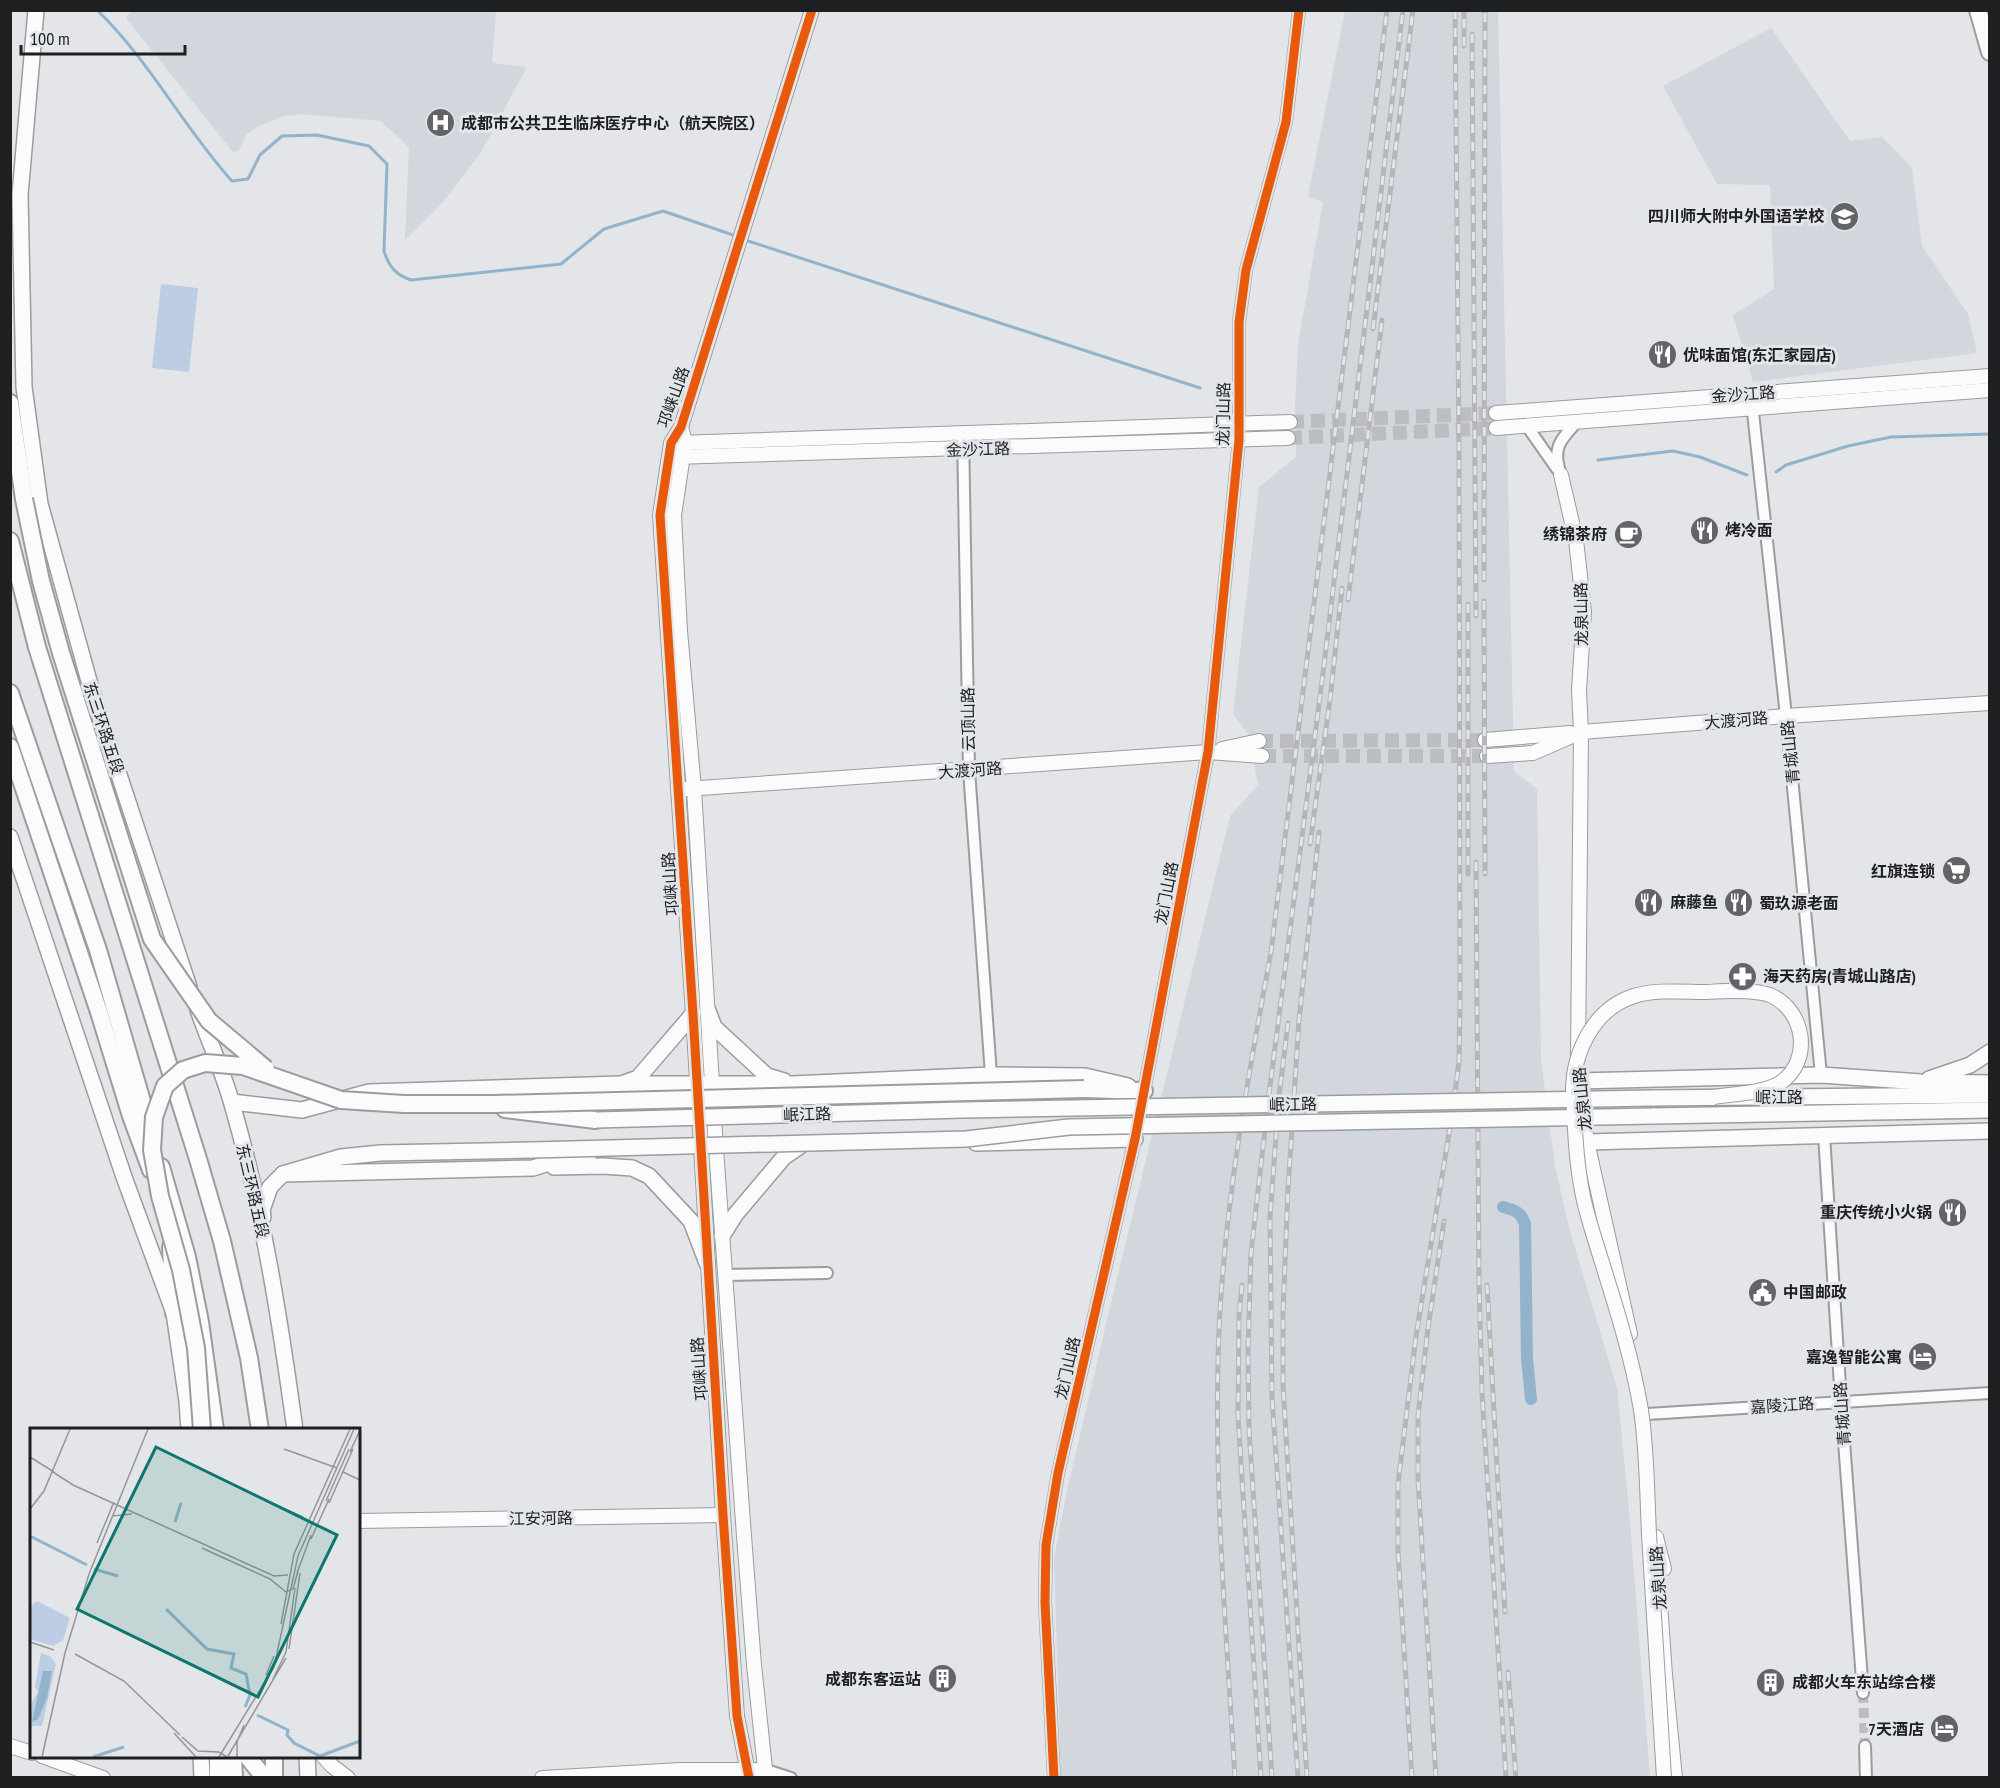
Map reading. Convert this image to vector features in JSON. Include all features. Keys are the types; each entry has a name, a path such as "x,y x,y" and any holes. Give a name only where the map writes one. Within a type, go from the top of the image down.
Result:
{"main road":[{"name":"东三环路五段","path":"36,10 20,195 24,387 40,504 94,699 185,976 232,1102 265,1235 284,1346 295,1428"},
{"path":"1978,10 1989,52"},
{"path":"1989,10 1989,16"},
{"path":"10,404 24,499 41,581 61,653 152,939 209,1021 276,1077"},
{"path":"10,541 37,647 222,1242 249,1358 260,1428"},
{"path":"10,693 98,950 164,1195 174,1313 189,1428"},
{"path":"10,747 99,1012 131,1116 187,1257 200,1322 215,1428"},
{"path":"10,837 124,1177 174,1313"},
{"path":"620,1084 638,1078 701,1012 767,1076 792,1084"},
{"path":"1921,1082 1971,1065 1989,1052"},
{"path":"202,1428 196,1348 181,1270 152,1150 154,1117 165,1086 183,1070 205,1063 243,1066 341,1100 404,1104 1083,1089 1144,1091"},
{"path":"232,1102 302,1110 369,1092 620,1084 792,1084 991,1075 1085,1076 1144,1091"},
{"name":"岷江路","path":"1578,1080 1821,1076 1921,1082 1989,1083"},
{"name":"岷江路","path":"596,1120 975,1110 1714,1097 1989,1095"},
{"path":"461,1104 596,1120"},
{"name":"岷江路","path":"283,1174 341,1157 370,1154 966,1139 1069,1127 1989,1110"},
{"path":"1587,1142 1989,1131"},
{"path":"533,1168 581,1153 1135,1139"},
{"path":"722,1236 735,1215 784,1157 800,1146"},
{"path":"265,1235 262,1210 270,1186 283,1174 603,1166 632,1168 649,1176 692,1221 707,1263"},
{"path":"201,1758 202,1778"},
{"path":"218,1758 218,1778"},
{"path":"233,1758 234,1778"},
{"path":"249,1758 265,1778"},
{"path":"274,1758 274,1778"},
{"path":"307,1758 308,1778"}],"street":[{"name":"邛崃山路","path":"701,1012 678,789 660,514 681,427 812,10"},
{"name":"龙门山路","path":"1054,1778 1045,1602 1046,1545 1058,1473 1135,1139 1208,752 1239,441 1239,322 1246,270 1286,122 1299,10"},
{"name":"金沙江路","path":"1496,413 1989,376"},
{"name":"金沙江路","path":"1496,428 1989,390"},
{"name":"青城山路","path":"1751,394 1786,716 1821,1076"},
{"name":"金沙江路","path":"678,443 1290,422"},
{"name":"龙泉山路","path":"1576,423 1559,443 1556,455 1576,540 1584,612 1580,690 1578,1080 1587,1142 1647,1414 1665,1675 1678,1778"},
{"path":"1527,426 1561,475"},
{"name":"云顶山路","path":"963,434 969,770 991,1075"},
{"name":"金沙江路","path":"675,458 1288,438"},
{"name":"邛崃山路","path":"675,458 674,515 680,631 693,789 701,1012 709,1149 707,1263 737,1716 748,1774"},
{"name":"大渡河路","path":"1487,756 1533,753 1581,732 1989,703"},
{"path":"1485,740 1581,732"},
{"path":"1208,752 1259,741"},
{"name":"大渡河路","path":"678,789 1208,752 1262,756"},
{"path":"1664,1778 1641,1412 1628,1345 1583,1200 1578,1173 1573,1085 1579,1052 1587,1034 1601,1016 1617,1004 1634,996 1655,992 1741,991 1769,995 1789,1009 1798,1023 1802,1036 1800,1055 1795,1069 1780,1082 1767,1088 1714,1097"},
{"name":"青城山路","path":"1824,1135 1840,1402 1863,1693"},
{"name":"邛崃山路","path":"709,1149 722,1236 754,1665 766,1774"},
{"path":"725,1275 826,1273"},
{"name":"嘉陵江路","path":"1647,1414 1989,1394"},
{"name":"江安河路","path":"360,1521 723,1515"},
{"path":"1656,1537 1664,1567 1678,1778"},
{"path":"10,1746 30,1752"},
{"path":"1865,1746 1866,1778"},
{"path":"48,1758 103,1778"},
{"path":"325,1758 348,1778"},
{"path":"542,1778 680,1770 766,1774 791,1778"}],"shaded area":[{"name":"成都市公共卫生临床医疗中心（航天院区）","path":"132,10 496,11 492,63 527,67 480,154 443,202 405,240 409,147 381,121 301,114 284,116 259,126 247,134 238,151 233,152 126,18"},
{"path":"1345,11 1498,11 1514,771 1537,789 1541,1060 1555,1166 1569,1228 1617,1388 1650,1777 1061,1778 1054,1559 1066,1495 1111,1303 1230,816 1258,785 1249,735 1233,714 1259,487 1296,457 1295,407 1298,344 1323,202 1308,196"},
{"name":"四川师大附中外国语学校","path":"1771,28 1850,141 1882,137 1912,168 1922,246 1968,314 1977,353 1753,382 1733,315 1774,289 1770,185 1717,184 1663,86"},
{"path":"161,284 198,288 189,372 152,368"}],"waterway":[{"path":"97,10 134,51 198,139 232,181 248,179 260,155 282,136 317,135 369,146 387,164 384,251 394,270 411,280 561,264 604,229 663,211 736,236"},
{"path":"745,240 1200,388"},
{"path":"1776,472 1786,465 1848,446 1891,437 1990,434"},
{"path":"1598,460 1673,451 1700,457 1747,475"},
{"path":"1503,1207 1517,1212 1525,1224 1527,1359 1531,1399"}],"tunnel":[{"path":"1290,422 1496,413"},
{"path":"1288,438 1496,428"},
{"path":"1259,741 1485,740"},
{"path":"1262,756 1487,756"},
{"path":"1863,1693 1865,1746"}],"railway":[{"path":"1235,1778 1224,1610 1218,1441 1219,1329 1226,1234 1239,1140 1271,952 1387,10"},
{"path":"1272,1778 1249,1429 1248,1349 1251,1253 1403,10"},
{"path":"1373,329 1413,10"},
{"path":"1412,1778 1398,1552 1398,1484 1416,1336 1459,1061 1459,445 1455,10"},
{"path":"1464,10 1464,46"},
{"path":"1484,580 1485,10"},
{"path":"1472,34 1476,616"},
{"path":"1348,600 1382,320"},
{"path":"1310,844 1330,700 1342,588"},
{"path":"1484,601 1485,874"},
{"path":"1468,604 1468,874"},
{"path":"1307,1778 1283,1385 1283,1312 1299,1020 1319,832"},
{"path":"1476,862 1482,1393 1506,1778"},
{"path":"1288,1023 1279,1096 1270,1217 1272,1397 1298,1778"},
{"path":"1436,1778 1418,1479 1418,1416 1444,1221"},
{"path":"1242,1285 1239,1317 1238,1416 1261,1778"},
{"path":"1487,1285 1505,1612"},
{"path":"1508,1672 1516,1778"}],"cycle path":[{"path":"749,1778 737,1716 660,515 671,443 681,427 812,10"},
{"path":"1054,1778 1045,1602 1046,1545 1058,1473 1135,1139 1208,752 1239,440 1239,322 1246,270 1286,122 1299,10"}],"place":[{"name":"成都市公共卫生临床医疗中心（航天院区）","path":"440,123"},
{"name":"四川师大附中外国语学校","path":"1845,216"},
{"name":"优味面馆(东汇家园店)","path":"1662,355"},
{"name":"烤冷面","path":"1704,530"},
{"name":"绣锦茶府","path":"1628,534"},
{"name":"红旗连锁","path":"1956,871"},
{"name":"麻藤鱼","path":"1649,902"},
{"name":"蜀玖源老面","path":"1738,903"},
{"name":"海天药房(青城山路店)","path":"1742,976"},
{"name":"重庆传统小火锅","path":"1953,1212"},
{"name":"中国邮政","path":"1762,1292"},
{"name":"嘉逸智能公寓","path":"1923,1357"},
{"name":"成都东客运站","path":"942,1679"},
{"name":"成都火车东站综合楼","path":"1771,1682"},
{"name":"7天酒店","path":"1945,1729"}]}
